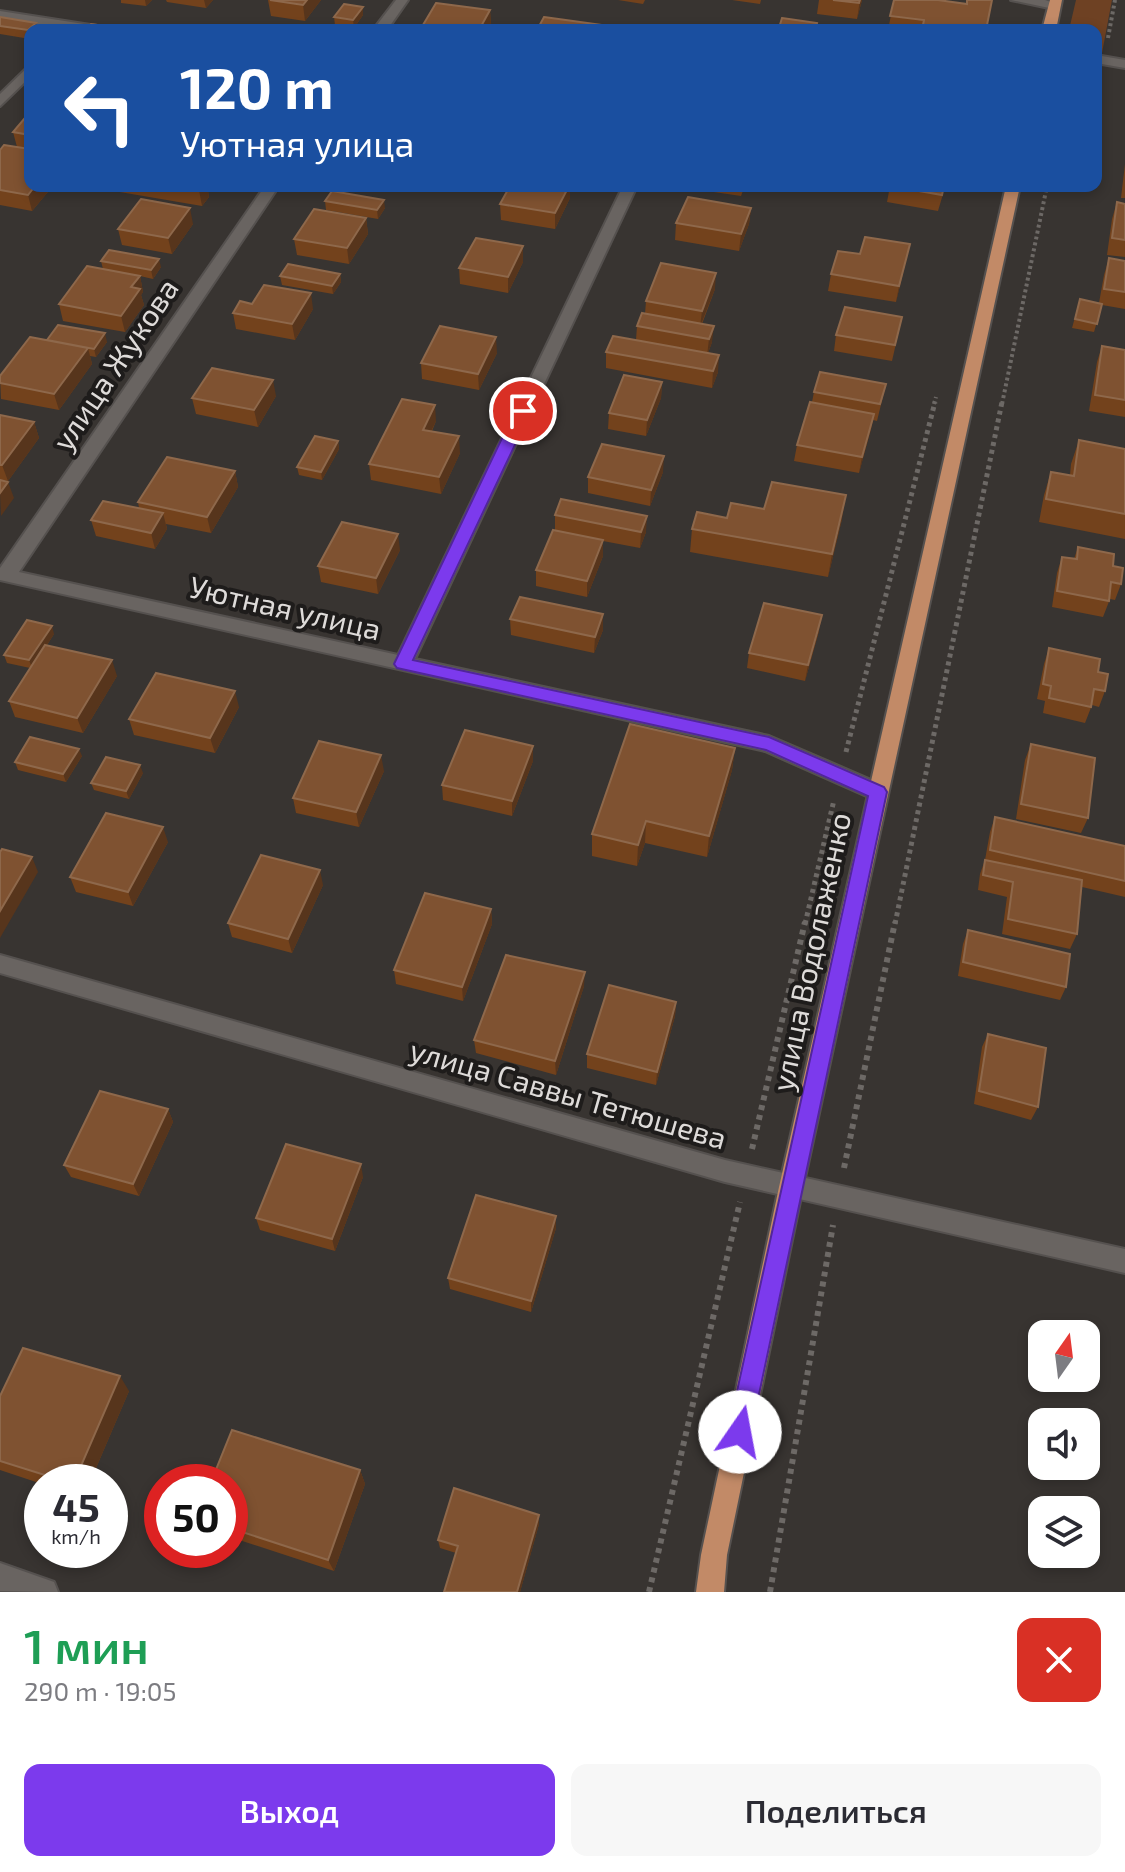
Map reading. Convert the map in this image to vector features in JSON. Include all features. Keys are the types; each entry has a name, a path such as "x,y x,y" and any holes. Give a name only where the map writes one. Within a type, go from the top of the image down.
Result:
{"main road":[{"path":"1050,24 1055,3"},
{"name":"улица Водолаженко","path":"710,1592 714,1555 791,1187 1012,192"}],"street":[{"path":"384,24 402,0"},
{"path":"1017,0 1055,3"},
{"path":"0,15 47,24"},
{"path":"1102,60 1125,64"},
{"path":"0,102 24,76"},
{"name":"улица Жукова","path":"3,574 268,192"},
{"path":"403,664 627,192"},
{"name":"Уютная улица","path":"3,574 769,744 878,792"},
{"name":"улица Саввы Тетюшева","path":"0,964 746,1176 1125,1261"},
{"path":"0,1577 44,1592"}],"path":[{"path":"1102,52 1115,0"},
{"path":"770,1592 866,1049 1046,192"},
{"path":"649,1592 840,775 936,395"}],"shaded area":[{"path":"1076,0 1112,0 1102,53 1102,24 1070,24"}],"building":[{"path":"270,0 307,0 303,5"},
{"path":"833,0 860,0 859,3"},
{"path":"894,0 938,0 967,4 967,0 992,0 987,24 923,24 924,20 890,16"},
{"path":"436,3 490,10 482,24 424,24"},
{"path":"344,4 363,7 353,20 334,17"},
{"path":"0,17 36,23 24,24 24,29 0,26"},
{"path":"544,17 595,24 540,24"},
{"path":"782,18 817,23 817,24 780,24"},
{"path":"24,119 24,134 13,132"},
{"path":"4,145 24,148 24,192 30,192 28,195 0,190 0,150"},
{"path":"331,192 384,200 377,210 325,201"},
{"path":"507,192 566,192 555,213 500,204"},
{"path":"688,197 751,208 741,234 676,223"},
{"path":"141,199 190,208 168,238 118,229"},
{"path":"1117,202 1125,204 1125,240 1112,238"},
{"path":"314,209 366,218 347,248 294,239"},
{"path":"865,237 910,244 899,286 831,274 838,251 860,254"},
{"path":"476,238 523,246 508,277 459,268"},
{"path":"109,250 159,259 151,270 101,261"},
{"path":"1109,258 1125,261 1125,292 1104,289"},
{"path":"661,263 716,273 702,311 646,301"},
{"path":"288,264 340,274 332,286 280,276"},
{"path":"87,266 140,276 131,287 140,289 121,316 59,304"},
{"path":"264,285 311,293 292,324 233,313 240,301 252,304"},
{"path":"1080,299 1102,304 1097,324 1075,319"},
{"path":"845,307 902,317 895,345 836,335"},
{"path":"642,313 714,326 709,339 637,326"},
{"path":"58,325 105,333 94,349 47,340"},
{"path":"440,326 496,337 478,374 421,363"},
{"path":"613,336 719,355 713,371 606,352"},
{"path":"30,337 88,348 54,394 0,383 0,376"},
{"path":"1102,346 1125,350 1125,400 1095,395"},
{"path":"212,368 273,380 254,410 192,398"},
{"path":"820,372 886,384 880,404 814,392"},
{"path":"624,375 662,382 647,420 609,413"},
{"path":"402,399 435,405 423,430 459,436 439,477 369,464"},
{"path":"810,402 874,414 862,457 797,445"},
{"path":"0,415 34,422 2,465 0,465"},
{"path":"315,436 338,441 321,472 297,467"},
{"path":"1079,440 1125,449 1125,514 1046,499 1051,472 1074,476"},
{"path":"602,444 664,456 651,490 588,477"},
{"path":"167,457 235,471 207,517 138,502"},
{"path":"0,480 8,482 0,493"},
{"path":"772,482 846,495 832,554 692,529 697,512 727,518 731,503 764,509"},
{"path":"561,499 647,516 641,532 555,515"},
{"path":"103,501 163,513 151,533 91,520"},
{"path":"342,522 398,534 376,578 318,566"},
{"path":"553,530 603,540 587,581 536,570"},
{"path":"1078,547 1114,554 1113,566 1123,568 1121,584 1111,582 1109,601 1057,591 1062,557 1077,559"},
{"path":"520,597 603,614 595,637 510,619"},
{"path":"764,603 822,615 808,665 749,653"},
{"path":"27,620 52,626 29,660 4,655"},
{"path":"45,645 112,660 77,718 9,701"},
{"path":"1049,648 1100,659 1098,672 1108,674 1105,691 1094,689 1091,707 1049,698 1051,686 1043,684"},
{"path":"156,673 235,691 210,738 129,719"},
{"path":"630,724 735,748 709,836 646,821 638,845 592,834"},
{"path":"465,730 533,746 512,801 442,785"},
{"path":"30,737 79,749 63,774 15,762"},
{"path":"319,741 381,755 356,812 293,798"},
{"path":"1031,744 1095,758 1088,818 1021,804"},
{"path":"106,757 140,765 126,791 91,783"},
{"path":"106,813 163,827 128,892 70,877"},
{"path":"995,817 1125,846 1125,881 990,850"},
{"path":"2,849 32,857 0,911 0,852"},
{"path":"261,855 320,870 288,939 228,923"},
{"path":"985,860 1082,880 1077,934 1008,919 1013,882 983,875"},
{"path":"425,893 491,909 462,987 394,970"},
{"path":"968,930 1070,954 1066,987 963,962"},
{"path":"506,955 585,972 555,1061 474,1040"},
{"path":"609,985 676,1002 657,1072 587,1054"},
{"path":"988,1034 1046,1048 1038,1107 979,1091"},
{"path":"100,1091 168,1109 133,1184 64,1165"},
{"path":"286,1144 361,1164 332,1239 256,1218"},
{"path":"476,1195 556,1216 531,1301 448,1278"},
{"path":"23,1348 120,1376 82,1464 24,1464 24,1469 0,1461 0,1396"},
{"path":"232,1430 360,1470 328,1560 248,1534 248,1464 218,1464"},
{"path":"454,1488 539,1515 517,1592 444,1592 458,1546 438,1540"}],"route":[{"path":"523,411 403,664 769,744 878,792 740,1432"}]}
